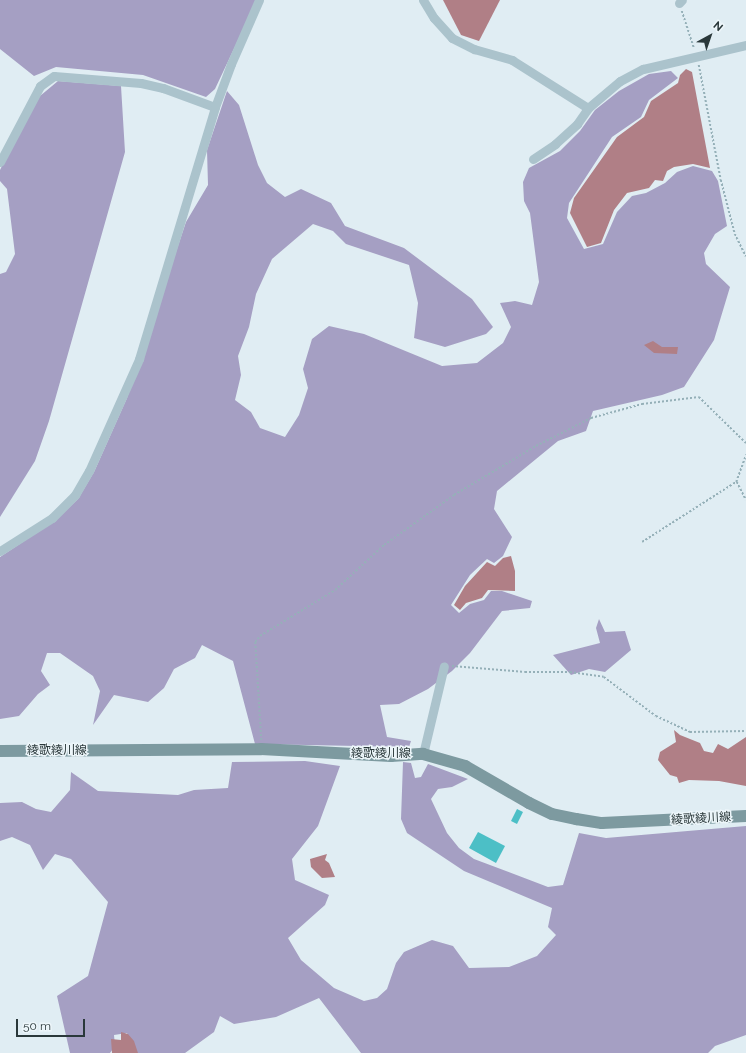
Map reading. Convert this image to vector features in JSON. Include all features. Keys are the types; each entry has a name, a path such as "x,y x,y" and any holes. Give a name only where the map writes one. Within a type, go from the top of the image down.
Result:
{"main road":[{"name":"綾歌綾川線","path":"0,751 261,749 391,756 423,754 465,766 529,803 552,814 576,819 602,823 746,816"}],"street":[{"path":"0,551 52,518 75,495 89,471 139,360 215,107 259,0"},
{"path":"423,0 434,18 452,38 474,49 512,60 588,108"},
{"path":"533,159 555,144 577,124 588,108 620,81 643,69 746,46"},
{"path":"0,162 40,86 54,76 141,83 163,88 215,107"},
{"path":"423,754 444,666"}],"path":[{"path":"681,1 697,57 721,180 735,234 746,257"},
{"path":"261,749 255,642 260,636 334,590 384,545 454,495 536,446 591,418 642,404 699,397 746,444"},
{"path":"642,542 736,482 746,456"},
{"path":"736,482 746,500"},
{"path":"444,666 525,672 570,672 604,677 656,716 690,732 746,731"}],"shaded area":[{"path":"0,0 257,0 215,89 206,97 143,75 56,67 34,76 0,49"},
{"path":"443,0 500,0 479,41 461,35"},
{"path":"686,69 692,72 710,168 693,164 674,167 667,171 663,181 655,180 649,188 627,193 614,210 601,243 587,247 570,213 574,198 617,137 644,117 651,101 678,83 680,75"},
{"path":"671,71 678,78 649,100 641,117 612,137 569,203 567,218 584,249 603,244 617,212 632,196 646,193 665,183 677,172 693,166 712,171 718,181 727,226 715,234 704,253 706,264 730,287 714,340 684,387 662,395 593,411 586,431 558,441 497,491 494,509 512,537 503,556 494,563 487,559 470,575 451,605 459,613 470,604 484,600 491,591 502,591 532,601 530,608 502,611 470,653 452,671 428,689 399,704 380,705 387,737 411,741 409,747 255,744 233,661 202,645 195,658 174,669 164,688 148,702 114,695 93,725 100,691 93,676 60,653 47,653 41,671 50,685 38,694 19,716 0,719 0,557 56,520 78,499 94,472 127,398 186,222 208,185 207,150 227,91 239,105 258,165 267,183 285,197 301,189 331,203 345,226 404,248 472,299 493,327 486,334 445,347 414,338 418,303 409,265 346,244 333,231 313,224 272,259 256,294 249,327 238,356 241,375 235,400 251,412 260,428 285,437 299,415 308,388 303,369 312,339 329,326 364,334 442,366 477,363 503,343 511,327 500,303 515,301 532,305 539,282 530,213 524,201 523,182 529,168 560,151 580,131 595,110 619,91 649,74"},
{"path":"58,81 121,86 125,152 49,421 35,461 0,517 0,274 6,272 15,254 7,189 0,181 0,170 34,101"},
{"path":"653,341 662,347 678,347 677,354 654,353 644,345"},
{"path":"511,556 515,571 515,591 488,590 482,598 466,603 460,610 454,605 465,586 487,562 495,566 503,558"},
{"path":"599,619 605,632 625,631 631,650 605,672 589,669 571,675 553,655 600,643 596,628"},
{"path":"674,730 680,735 700,743 704,751 713,753 718,744 728,749 746,737 746,786 719,781 689,780 679,783 677,777 670,775 658,760 660,752 676,742"},
{"path":"305,761 340,766 318,826 292,859 295,880 329,895 325,905 288,938 301,960 334,988 364,1001 377,998 387,989 396,963 404,952 432,940 453,946 469,968 509,967 537,956 556,935 548,927 552,908 464,871 407,833 401,819 403,762 411,763 415,778 421,777 428,764 468,779 452,787 438,789 431,799 447,833 459,848 474,859 548,887 563,885 579,833 606,838 746,826 746,1035 715,1046 708,1053 361,1053 319,998 276,1017 234,1024 220,1016 214,1032 185,1053 135,1053 127,1033 114,1035 115,1046 110,1053 70,1053 57,996 88,976 108,902 71,859 55,854 43,870 30,845 12,837 0,841 0,803 22,802 36,809 51,812 70,790 71,772 98,791 178,795 194,790 228,788 232,762"},
{"path":"327,854 325,860 329,863 335,877 322,878 311,867 310,859"},
{"path":"121,1032 128,1034 134,1041 138,1053 112,1053 111,1039 121,1040"}],"building":[{"path":"517,809 523,812 517,824 511,821"},
{"path":"478,832 505,846 496,863 469,848"}]}
